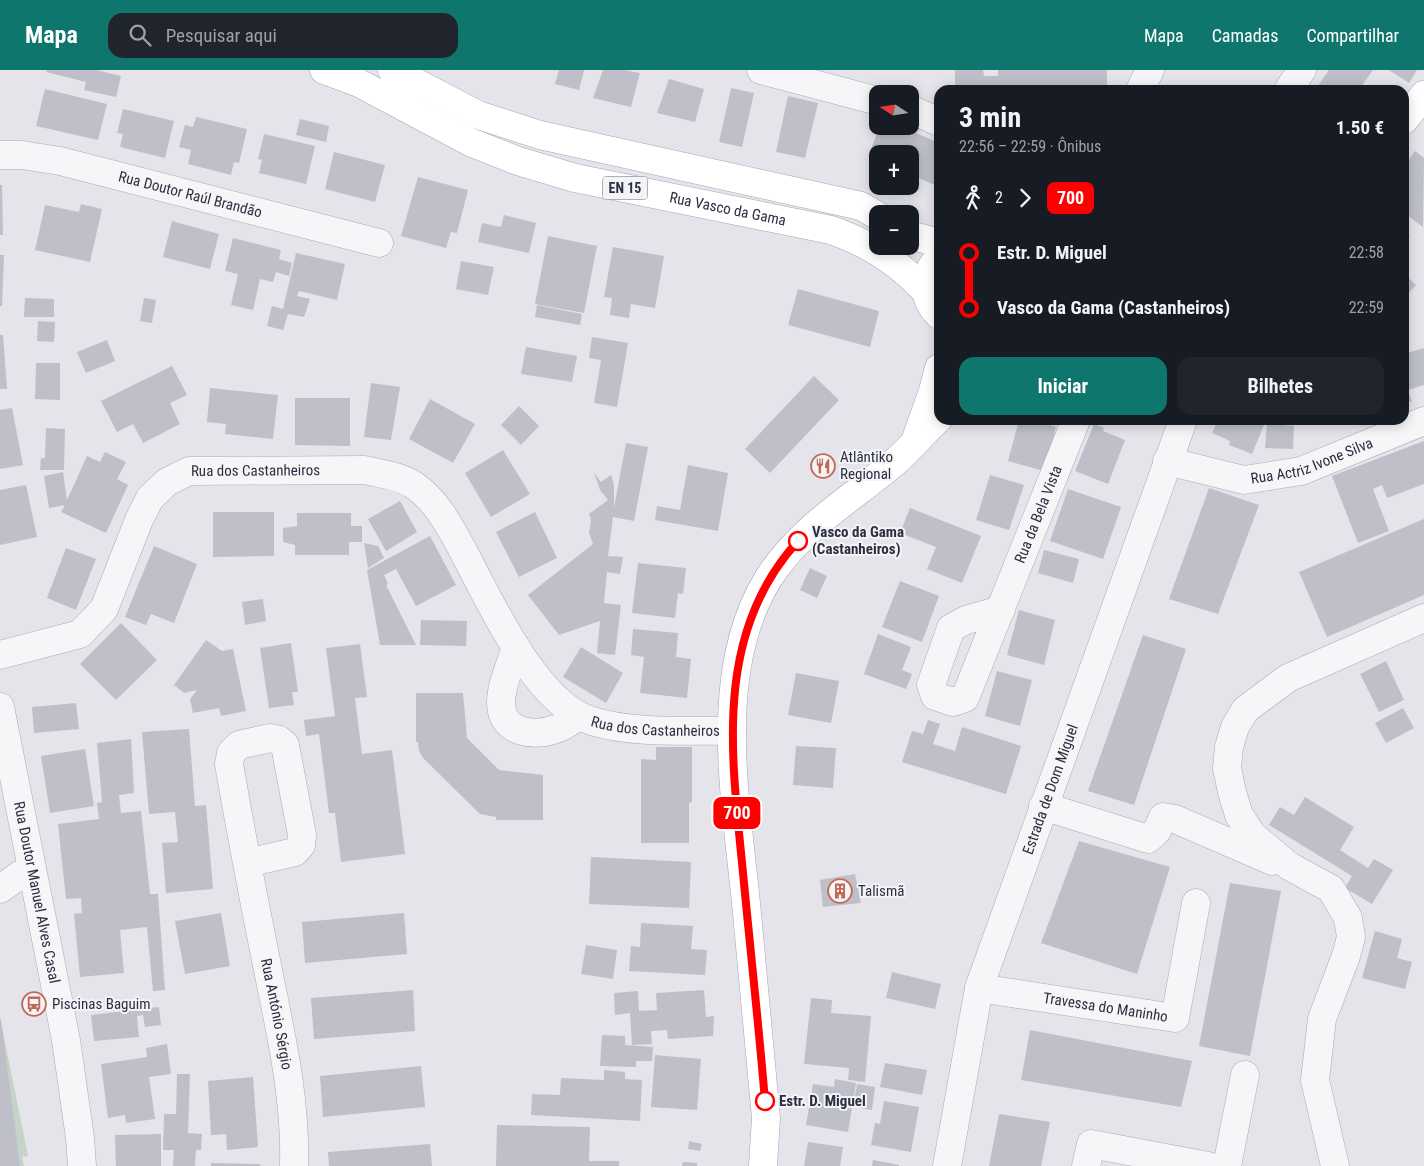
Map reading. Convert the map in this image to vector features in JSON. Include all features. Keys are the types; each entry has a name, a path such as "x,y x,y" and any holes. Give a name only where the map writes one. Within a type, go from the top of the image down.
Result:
{"main road":[{"name":"Rua Vasco da Gama","path":"324,70 358,83 470,142 518,161 575,178 831,230 858,239 889,257 911,275 932,303"},
{"name":"Rua Vasco da Gama","path":"392,70 478,115 540,135 861,206 869,211"},
{"path":"1409,114 1424,95"},
{"path":"919,237 934,242"},
{"path":"932,303 926,280 934,264"},
{"path":"916,440 934,392"},
{"path":"763,1166 766,1118 735,794 732,731 734,688 742,645 751,616 768,580 788,552 808,529 895,462 934,423"}],"street":[{"path":"761,70 869,99"},
{"path":"1142,85 1150,70"},
{"path":"1292,85 1302,70"},
{"path":"919,113 934,120"},
{"name":"Rua Doutor Raúl Brandão","path":"0,155 22,155 60,160 379,243"},
{"name":"Rua Actriz Ivone Silva","path":"1166,461 1244,480 1301,471 1424,421"},
{"name":"Rua da Bela Vista","path":"1001,610 1074,425"},
{"name":"Estrada de Dom Miguel","path":"947,1166 979,988 1166,461 1181,425"},
{"name":"Rua dos Castanheiros","path":"0,655 80,634 104,610 138,520 150,498 167,482 189,471 243,469 365,470 392,476 414,485 445,519 516,647 562,705 579,716 615,726 732,731"},
{"path":"1335,1166 1315,1080 1322,1019 1343,965 1350,937 1348,918 1331,889 1289,866 1252,835 1239,815 1227,768 1229,747 1235,727 1245,710 1288,678 1424,618"},
{"name":"Rua dos Castanheiros","path":"516,647 501,701 502,711 508,723 527,734 542,733 558,729 579,716"},
{"name":"Rua Doutor Manuel Alves Casal","path":"0,707 66,1040 80,1138 82,1166"},
{"path":"1043,806 1148,839 1156,831 1163,817 1175,819 1264,859 1289,866"},
{"name":"Rua António Sérgio","path":"247,863 293,1105 294,1166"},
{"path":"0,889 32,869"},
{"name":"Travessa do Maninho","path":"979,988 1175,1018 1196,903"},
{"path":"1227,1166 1245,1075"},
{"path":"1086,1166 1091,1144 1208,1166"}],"shaded area":[{"path":"0,1018 28,1156 22,1157 24,1166 0,1166"}],"building":[{"path":"47,70 96,70 121,76 116,97 84,90 86,82 46,72"},
{"path":"559,70 584,70 579,90 555,84"},
{"path":"603,70 624,70 640,73 631,107 593,98"},
{"path":"955,70 983,70 984,76 998,76 998,70 1107,70 1107,85 955,85"},
{"path":"1329,70 1373,70 1362,85 1318,85"},
{"path":"1389,70 1417,70 1409,83"},
{"path":"669,79 704,89 695,122 657,113"},
{"path":"731,88 754,93 742,147 719,142"},
{"path":"45,89 107,104 98,140 36,126"},
{"path":"788,96 818,103 805,158 776,152"},
{"path":"123,109 174,121 165,158 120,147 123,134 117,133"},
{"path":"196,117 247,129 239,163 234,162 231,175 188,164 191,150 179,147 185,125 193,127"},
{"path":"300,119 329,126 326,142 296,135"},
{"path":"264,134 315,146 306,184 259,173 262,160 258,159"},
{"path":"919,134 934,141 934,185 919,178 919,145 873,145 876,135"},
{"path":"1415,151 1424,158 1423,227 1409,217 1409,160"},
{"path":"334,152 385,165 375,202 325,189"},
{"path":"418,177 468,190 457,233 451,232 446,248 401,236"},
{"path":"0,185 2,185 3,235 0,235"},
{"path":"81,204 102,209 90,262 35,250 45,205 79,212"},
{"path":"504,215 536,223 529,253 478,242 482,223 501,227"},
{"path":"172,221 219,234 210,269 163,257"},
{"path":"548,236 597,246 584,313 535,304"},
{"path":"233,238 281,250 279,259 292,263 289,276 276,272 273,282 260,279 253,310 231,305 238,274 225,271"},
{"path":"613,247 664,256 655,308 631,304 629,318 610,315 612,298 604,297"},
{"path":"296,253 345,264 337,300 299,291 297,296 310,299 304,317 288,314 283,330 267,326 272,306 283,309"},
{"path":"0,255 4,255 2,306 0,306"},
{"path":"461,261 494,267 488,295 456,289"},
{"path":"1409,279 1416,285 1409,293"},
{"path":"798,289 879,311 870,347 788,325"},
{"path":"25,298 54,299 54,317 24,317"},
{"path":"144,298 156,300 152,323 140,321"},
{"path":"537,305 582,314 580,325 535,317"},
{"path":"38,321 55,322 54,342 37,341"},
{"path":"0,335 3,335 7,389 0,389"},
{"path":"592,337 628,343 617,407 594,403 601,360 589,358"},
{"path":"107,340 115,361 86,373 77,352"},
{"path":"526,347 577,356 572,382 521,374"},
{"path":"1424,348 1424,385 1409,390 1409,352"},
{"path":"36,363 60,363 60,400 35,399"},
{"path":"172,366 187,395 170,403 180,424 143,443 133,424 117,432 101,401"},
{"path":"814,376 839,400 770,473 745,449"},
{"path":"371,383 400,387 391,440 364,437"},
{"path":"210,388 278,395 273,439 225,434 226,424 207,422"},
{"path":"295,398 350,398 350,446 295,445"},
{"path":"430,399 475,424 453,463 409,439"},
{"path":"519,406 539,426 521,445 501,425"},
{"path":"12,408 23,465 0,469 0,410"},
{"path":"1018,425 1050,425 1056,427 1044,471 1008,461"},
{"path":"1094,425 1104,428 1103,431 1125,440 1108,484 1075,471"},
{"path":"1216,425 1264,425 1252,454 1229,445 1230,441 1212,433"},
{"path":"1267,425 1294,426 1293,449 1265,448"},
{"path":"46,428 65,429 64,470 40,470 41,458 45,458"},
{"path":"1424,441 1424,484 1387,498 1382,485 1373,489 1389,531 1358,543 1332,476"},
{"path":"626,443 648,447 634,521 613,517 608,556 623,557 620,574 607,572 604,603 621,605 615,655 597,653 600,621 559,635 528,595 593,544 589,533 591,520 589,514 608,500 600,490 594,473 601,482 611,475 614,485 614,508"},
{"path":"503,450 530,494 491,517 465,473"},
{"path":"105,452 126,462 117,479 128,485 106,533 61,512 65,505 49,508 44,476 63,472 67,500 87,456 100,462"},
{"path":"688,465 728,473 718,531 655,520 657,506 680,510"},
{"path":"990,475 1024,485 1009,530 976,520"},
{"path":"26,485 37,537 0,545 0,490"},
{"path":"1209,488 1259,505 1218,614 1169,599"},
{"path":"1068,489 1121,507 1103,559 1050,541"},
{"path":"400,501 417,532 386,551 368,519"},
{"path":"910,508 981,536 962,583 927,569 936,547 900,533"},
{"path":"213,512 274,512 274,556 213,557"},
{"path":"535,512 557,558 519,577 496,532"},
{"path":"297,513 351,513 351,526 362,526 362,542 349,542 349,555 295,555 295,545 283,542 283,528 297,526"},
{"path":"1424,519 1424,595 1327,637 1299,572"},
{"path":"430,536 456,585 416,606 396,569 384,575 388,584 386,585 416,645 380,645 367,570"},
{"path":"364,543 378,546 384,558 368,568"},
{"path":"154,546 197,564 174,623 151,614 146,625 125,617"},
{"path":"66,548 96,559 76,610 47,598"},
{"path":"1044,550 1079,559 1073,583 1038,573"},
{"path":"638,563 686,568 683,594 678,593 675,618 632,613"},
{"path":"810,568 827,576 817,598 800,590"},
{"path":"900,581 939,596 922,642 882,627"},
{"path":"263,599 266,621 245,625 242,602"},
{"path":"1019,610 1055,620 1044,665 1007,655"},
{"path":"421,620 467,621 466,646 420,645"},
{"path":"121,623 157,660 116,700 80,664"},
{"path":"633,629 678,633 676,657 691,659 687,698 640,693 644,657 631,655"},
{"path":"878,634 911,647 902,670 912,674 906,689 864,674"},
{"path":"1143,635 1186,649 1134,805 1088,791"},
{"path":"206,640 222,651 233,649 246,711 221,716 219,708 193,713 190,699 197,690 184,693 174,685"},
{"path":"291,643 298,692 292,692 294,705 269,708 260,648"},
{"path":"360,644 367,697 355,698 362,754 392,750 405,854 341,862 335,813 329,813 319,734 306,736 304,720 335,716 326,648"},
{"path":"581,647 623,673 606,703 563,677"},
{"path":"1386,661 1404,700 1379,712 1360,674"},
{"path":"997,671 1032,680 1020,726 985,716"},
{"path":"796,673 839,681 831,723 788,715"},
{"path":"416,693 463,693 467,738 499,770 543,775 543,820 496,820 496,817 480,814 423,758 419,751 418,742 416,742"},
{"path":"76,703 79,729 34,733 32,707"},
{"path":"1403,708 1414,728 1386,743 1375,723"},
{"path":"928,720 940,724 933,744 955,751 962,727 1021,746 1006,794 902,762 912,731 923,734"},
{"path":"189,729 195,806 206,805 213,889 166,893 162,843 178,842 175,812 149,814 142,732"},
{"path":"131,739 134,793 119,795 121,813 141,811 150,894 158,894 165,990 153,991 147,927 120,930 124,973 80,977 74,914 82,913 81,898 66,899 58,824 99,819 97,803 102,802 97,743"},
{"path":"796,746 836,748 833,788 793,785"},
{"path":"656,747 692,747 692,802 689,803 689,843 641,843 641,759 656,760"},
{"path":"85,749 94,806 50,813 41,756"},
{"path":"1305,797 1354,827 1340,850 1368,868 1374,859 1393,870 1372,904 1345,888 1352,876 1269,825 1280,807 1294,815"},
{"path":"1079,841 1170,867 1137,974 1041,943"},
{"path":"591,857 691,862 689,908 589,904"},
{"name":"Talismã","path":"855,874 861,903 823,907 820,880"},
{"path":"1230,883 1281,891 1250,1056 1199,1046"},
{"path":"221,913 230,966 185,974 175,921"},
{"path":"404,913 407,954 305,963 302,922"},
{"path":"641,923 693,926 691,949 707,950 705,975 629,971 631,946 640,947"},
{"path":"1375,931 1402,939 1397,958 1412,962 1405,989 1362,978"},
{"path":"586,945 617,950 613,979 581,974"},
{"path":"892,972 941,984 935,1009 886,998"},
{"path":"413,990 415,1031 314,1039 311,998"},
{"path":"704,990 706,1017 714,1016 713,1036 668,1039 667,1030 651,1031 652,1044 632,1045 630,1013 615,1015 614,993 638,991 639,1011 657,1010 656,993"},
{"path":"811,998 832,1000 831,1013 871,1016 865,1082 848,1080 849,1068 804,1064"},
{"path":"159,1007 161,1025 145,1027 143,1015 137,1016 139,1037 94,1041 91,1015"},
{"path":"1,1019 20,1166 0,1166"},
{"path":"1030,1030 1192,1061 1181,1107 1021,1080"},
{"path":"602,1035 625,1036 625,1045 653,1047 652,1061 636,1061 636,1067 600,1066"},
{"path":"167,1044 171,1074 149,1077 155,1119 126,1123 125,1115 108,1118 101,1064 147,1057 146,1048"},
{"path":"655,1055 701,1059 697,1110 651,1107"},
{"path":"885,1063 927,1070 922,1095 880,1087"},
{"path":"421,1066 425,1107 323,1117 320,1076"},
{"path":"604,1070 625,1072 625,1079 642,1080 640,1121 531,1115 532,1094 560,1095 561,1078 604,1080"},
{"path":"177,1074 190,1074 188,1133 202,1134 201,1150 196,1150 195,1166 173,1166 174,1150 163,1150 164,1114 176,1114"},
{"path":"253,1077 258,1147 227,1150 226,1134 211,1135 208,1081"},
{"path":"835,1079 856,1083 848,1132 806,1125 813,1084 834,1087"},
{"path":"857,1084 875,1087 872,1110 853,1107"},
{"path":"884,1101 919,1107 911,1152 871,1145 875,1123 880,1124"},
{"path":"999,1114 1050,1122 1041,1166 989,1166"},
{"path":"497,1125 590,1127 589,1161 619,1161 619,1166 496,1166"},
{"path":"161,1134 161,1166 116,1166 115,1135"},
{"path":"689,1141 702,1144 700,1151 688,1149"},
{"path":"808,1142 843,1147 840,1166 804,1166"},
{"path":"430,1144 432,1166 329,1166 328,1152"},
{"path":"873,1160 899,1165 899,1166 872,1166"},
{"path":"683,1162 697,1163 697,1166 682,1166"},
{"path":"211,1163 260,1164 260,1166 211,1166"}],"bus line":[{"name":"700","path":"765,1101 735,794 732,731 734,688 742,645 751,616 768,580 798,541"}],"place":[{"name":"Atlântiko Regional","path":"823,466"},
{"name":"Vasco da Gama (Castanheiros)","path":"798,541"},
{"name":"Talismã","path":"840,891"},
{"name":"Piscinas Baguim","path":"34,1004"},
{"name":"Estr. D. Miguel","path":"765,1101"}]}
